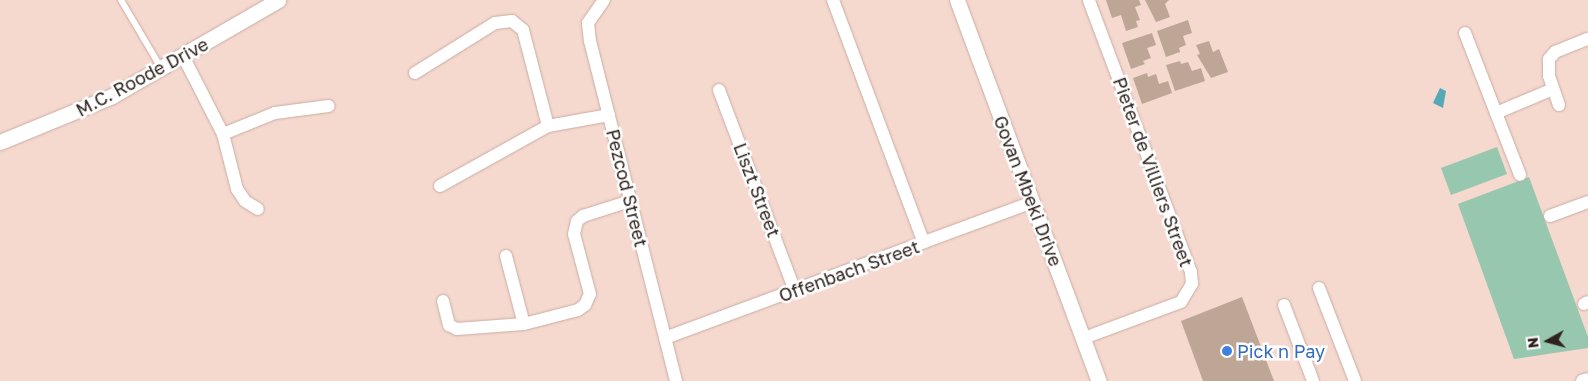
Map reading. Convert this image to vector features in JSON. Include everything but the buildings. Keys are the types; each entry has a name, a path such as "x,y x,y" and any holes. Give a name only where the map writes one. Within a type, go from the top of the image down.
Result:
{"street":[{"name":"M.C. Roode Drive","path":"0,142 71,115 183,56 278,0"},
{"name":"Pezcod Street","path":"604,0 590,18 588,30 676,381"},
{"path":"833,0 924,243"},
{"name":"Govan Mbeki Drive","path":"957,0 1100,381"},
{"name":"Pieter de Villiers Street","path":"1084,338 1181,302 1192,284 1191,272 1089,0"},
{"path":"415,73 495,23 512,21 523,30 548,126"},
{"path":"1465,33 1520,175"},
{"path":"1559,105 1549,76 1549,59 1555,52 1588,39"},
{"path":"183,56 223,134 237,189 245,201 258,209"},
{"path":"1496,113 1554,89"},
{"name":"Liszt Street","path":"719,90 795,291"},
{"path":"223,134 267,115 329,106"},
{"path":"440,186 548,126 609,115"},
{"path":"443,301 448,322 458,329 524,324 585,305 590,294 574,234 577,222 583,216 630,201"},
{"name":"Offenbach Street","path":"665,338 1032,202"},
{"path":"1550,216 1588,202"},
{"path":"506,256 524,324"},
{"path":"1319,288 1355,381"},
{"path":"1284,306 1313,381"},
{"path":"1583,381 1588,380"}],"lane":[{"path":"121,0 161,68"}],"green space":[{"path":"1497,147 1507,174 1451,195 1441,168"},
{"path":"1529,177 1588,337 1588,348 1514,359 1458,204"}],"water":[{"path":"1440,88 1446,91 1443,108 1433,103"}],"place":[{"name":"Pick n Pay","path":"1227,351"}]}
